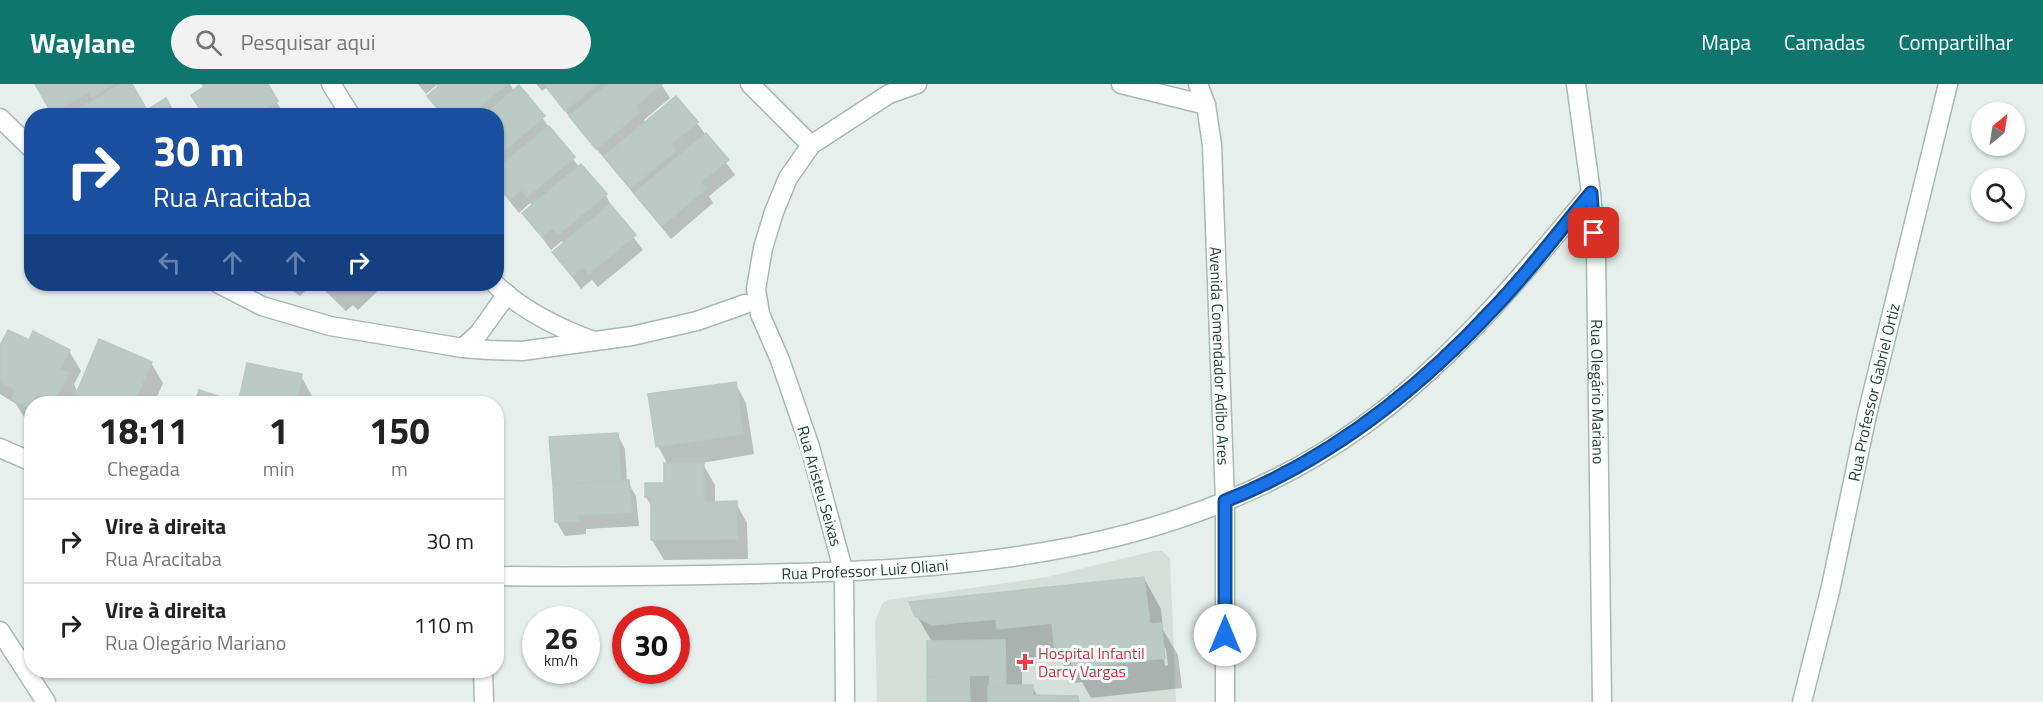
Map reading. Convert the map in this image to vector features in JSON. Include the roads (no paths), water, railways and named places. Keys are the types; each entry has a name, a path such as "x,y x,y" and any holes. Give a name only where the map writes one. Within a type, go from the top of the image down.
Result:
{"street":[{"path":"331,84 346,108"},
{"path":"750,84 811,145"},
{"name":"Rua Aristeu Seixas","path":"845,702 844,573 810,447 780,360 752,309 763,248 774,212 788,178 811,145 889,94 917,84"},
{"path":"1121,84 1206,105"},
{"name":"Avenida Comendador Adibo Ares","path":"1198,84 1206,105 1212,145 1225,501 1225,702"},
{"name":"Rua Olegário Mariano","path":"1576,84 1591,193 1596,253 1602,702"},
{"name":"Rua Professor Gabriel Ortiz","path":"1802,702 1830,591 1870,404 1948,84"},
{"path":"0,118 24,141"},
{"name":"Rua Professor Luiz Oliani","path":"504,576 600,578 844,573 972,564 1056,551 1151,528 1263,486 1321,453 1365,424 1437,364 1495,308 1591,193"},
{"path":"233,291 262,306 330,326 463,348 522,351 632,336 752,309"},
{"path":"463,348 479,333 500,291"},
{"path":"504,291 554,325 592,341"},
{"path":"0,448 24,458"},
{"path":"0,631 24,668"},
{"path":"30,678 46,702"},
{"path":"483,678 484,702"}],"place":[{"name":"Hospital Infantil Darcy Vargas","path":"1025,662"}]}
